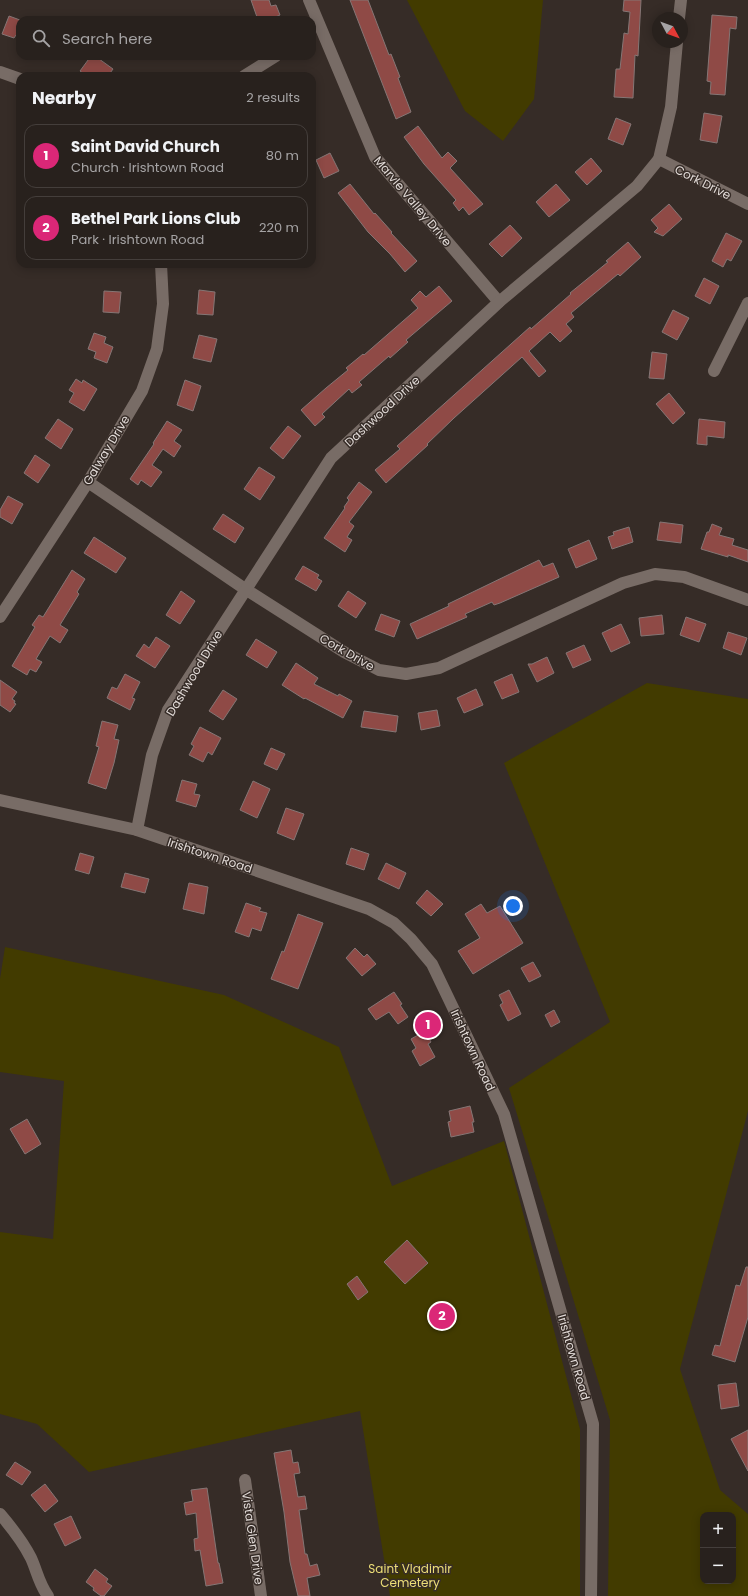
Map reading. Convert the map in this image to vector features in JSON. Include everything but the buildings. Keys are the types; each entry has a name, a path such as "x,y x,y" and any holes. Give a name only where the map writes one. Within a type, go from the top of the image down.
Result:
{"street":[{"name":"Marvle Valley Drive","path":"309,0 313,16"},
{"path":"679,12 680,0"},
{"name":"Marvle Valley Drive","path":"317,35 375,158 500,302"},
{"name":"Dashwood Drive","path":"137,830 152,755 168,710 331,458 500,302 637,186 659,159 671,107 676,48"},
{"path":"250,72 270,60"},
{"path":"0,72 16,78"},
{"name":"Cork Drive","path":"659,159 748,204"},
{"name":"Galway Drive","path":"0,617 88,482 142,391 157,349 162,304 161,268"},
{"path":"714,371 748,303"},
{"name":"Cork Drive","path":"88,482 246,589 344,652 379,670 406,674 439,668 623,583 655,574 684,577 748,600"},
{"name":"Irishtown Road","path":"0,800 137,830 369,909 394,923 411,939 432,964 504,1114 593,1424 591,1596"},
{"name":"Vista Glen Drive","path":"245,1480 261,1596"},
{"path":"0,1514 15,1532 31,1559 42,1587 48,1596"}],"green space":[{"path":"407,0 543,0 534,99 503,141 465,111"},
{"path":"647,683 748,699 748,1111 680,1369 720,1490 748,1514 748,1596 608,1596 610,1420 509,1088 610,1022 504,763"},
{"name":"Saint Vladimir Cemetery","path":"5,947 224,995 339,1047 392,1186 504,1141 580,1429 580,1596 390,1596 360,1411 89,1472 37,1424 0,1414 0,1232 53,1239 64,1081 0,1072 0,979"}],"place":[{"name":"Saint David Church","path":"428,1025"},
{"name":"Bethel Park Lions Club","path":"442,1316"}]}
